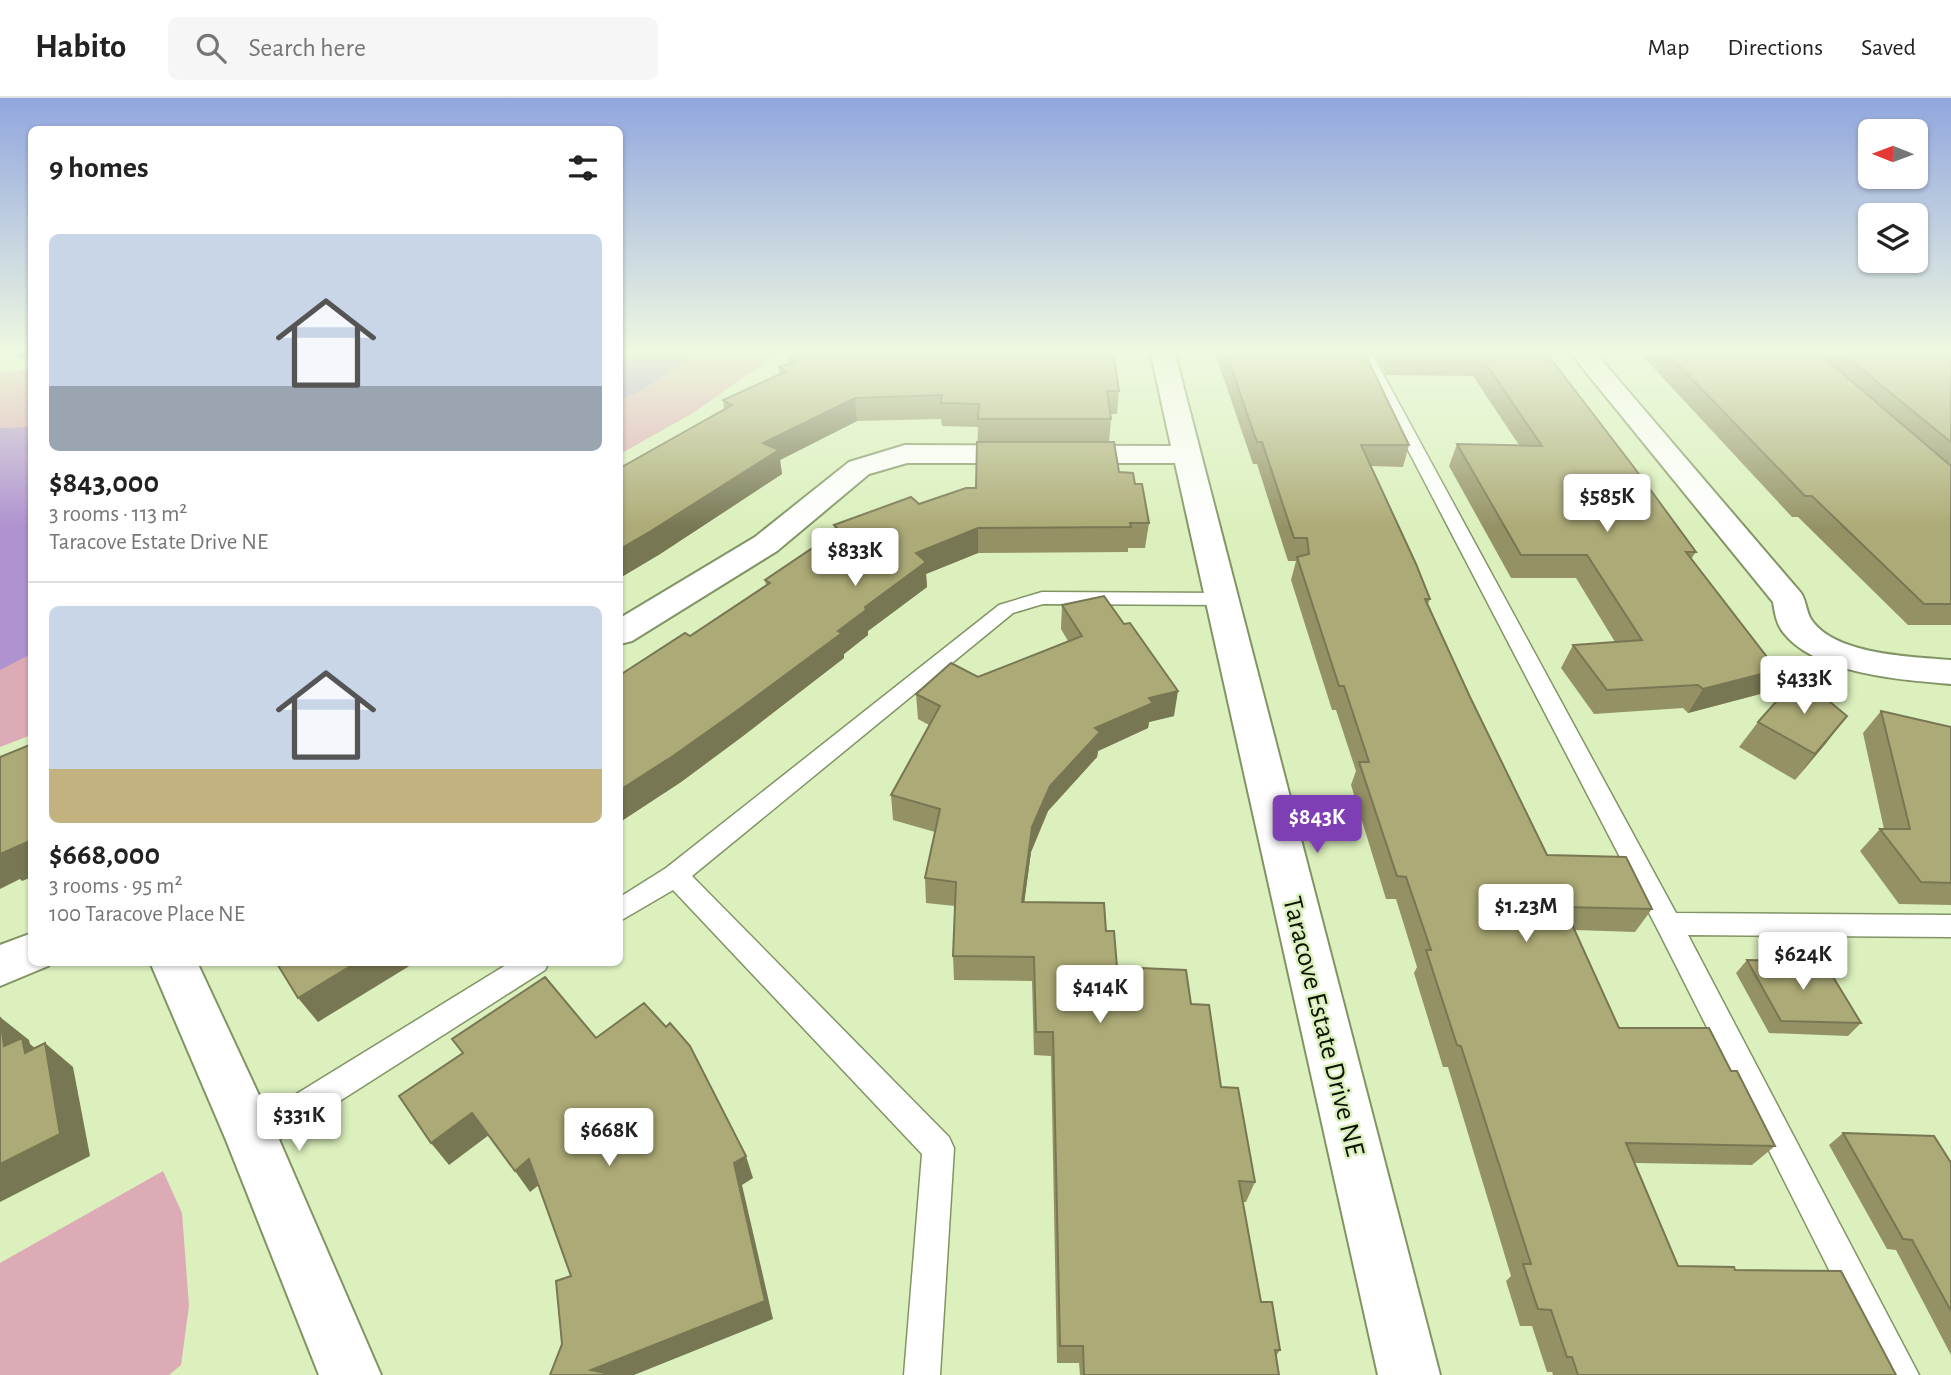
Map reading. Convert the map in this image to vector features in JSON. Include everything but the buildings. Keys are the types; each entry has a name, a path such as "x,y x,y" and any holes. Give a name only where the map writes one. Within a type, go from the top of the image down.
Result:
{"street":[{"name":"Taracove Estate Drive NE","path":"1177,410 1409,1375"},
{"path":"1630,410 1789,600 1795,625 1814,642 1876,663 1951,672"},
{"path":"623,631 766,544 859,468 893,457 905,454 1188,455"},
{"path":"0,966 28,954"},
{"path":"175,966 253,1139 350,1375"}],"lane":[{"path":"1395,410 1668,924 1901,1375"},
{"path":"623,908 675,875 1006,609 1042,598 1222,599"},
{"path":"675,875 939,1148 922,1375"},
{"path":"1668,924 1951,926"},
{"path":"253,1139 529,966"}],"shaded area":[{"path":"0,410 28,410 28,736 0,747"},
{"path":"623,410 698,410 623,452"},
{"path":"28,427 28,656 0,670 0,428"},
{"path":"163,1171 182,1213 189,1306 181,1365 169,1375 0,1375 0,1263"}]}
